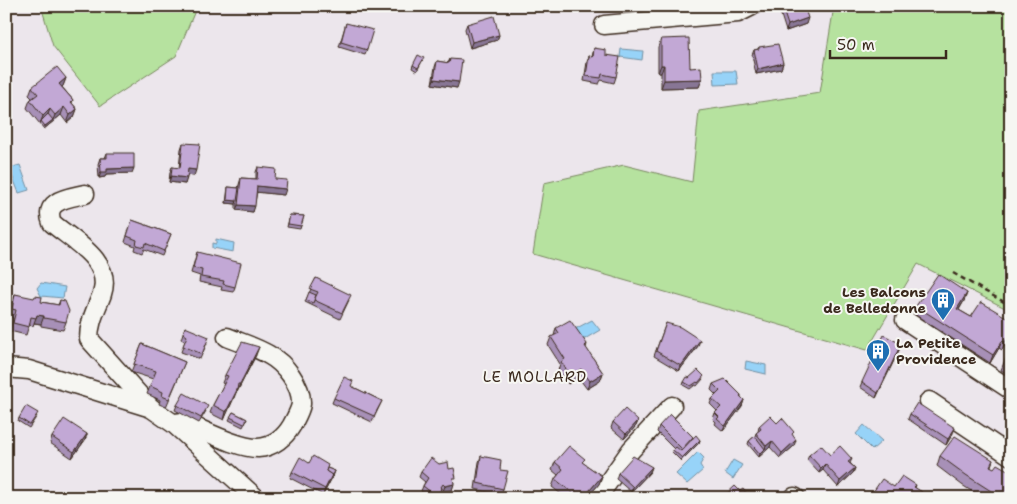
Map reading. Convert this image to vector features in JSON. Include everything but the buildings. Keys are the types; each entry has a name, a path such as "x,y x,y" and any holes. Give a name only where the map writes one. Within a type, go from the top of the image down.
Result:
{"street":[{"path":"604,25 738,13 752,6"},
{"path":"85,194 58,202 49,212 52,224 94,257 102,273 103,288 90,326 89,339 151,408 174,424 256,498"},
{"path":"905,320 1011,390"},
{"path":"174,424 183,422 245,447 256,448 268,447 290,429 301,405 294,381 281,363 271,356 227,337"},
{"path":"6,368 29,370 151,408"},
{"path":"929,401 1011,456"},
{"path":"597,498 631,450 672,406"}],"path":[{"path":"953,273 1011,306"}],"green space":[{"path":"41,6 197,6 176,56 100,106 53,46"},
{"path":"834,6 1011,6 1011,311 918,264 867,350 533,254 544,183 624,165 692,182 699,111 820,93"}],"water":[{"path":"621,49 643,51 642,60 620,57"},
{"path":"714,71 736,71 738,84 715,85"},
{"path":"20,165 29,190 19,193 9,168"},
{"path":"216,239 234,243 233,252 212,248 212,243 216,244"},
{"path":"41,283 65,287 63,298 41,296 37,288"},
{"path":"592,320 600,330 583,340 575,329"},
{"path":"746,361 766,365 766,374 745,369"},
{"path":"864,425 882,441 872,450 856,434"},
{"path":"698,452 704,458 700,465 703,470 687,484 676,474"},
{"path":"733,460 742,465 733,479 725,473"}],"place":[{"name":"Les Balcons de Belledonne","path":"943,321"},
{"name":"La Petite Providence","path":"878,372"}],"district":[{"name":"LE MOLLARD","path":"535,377"}]}
